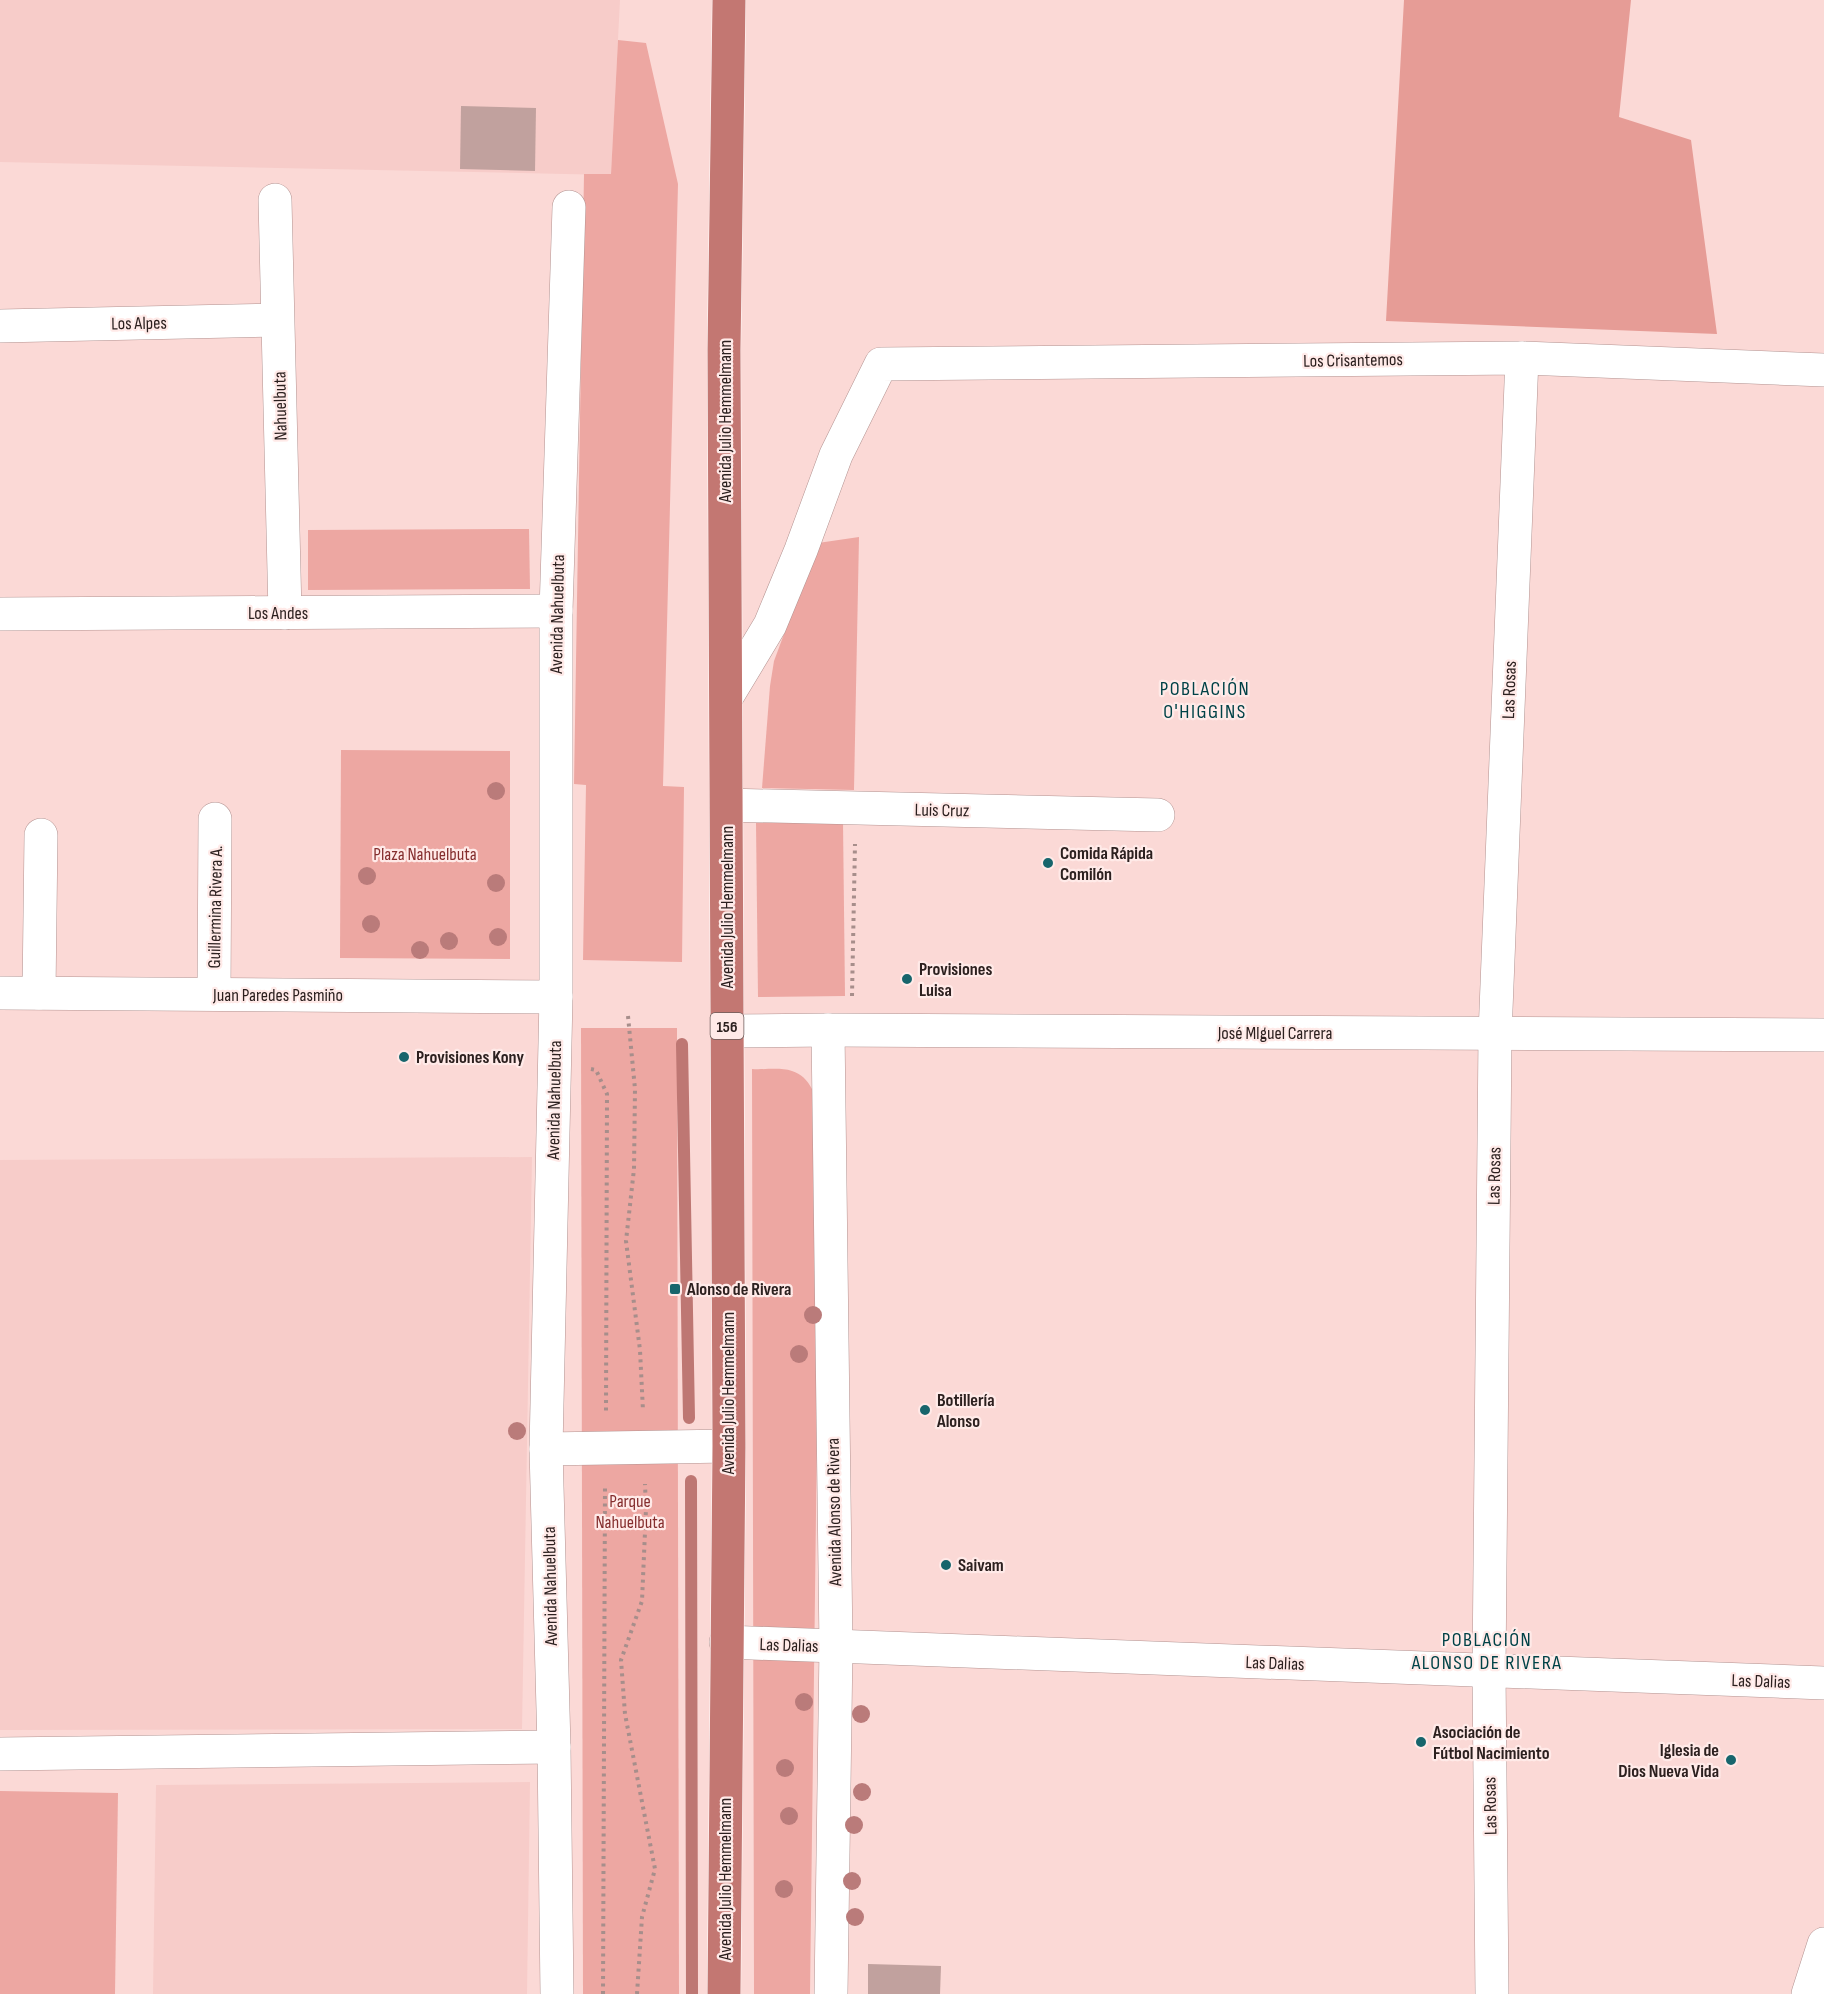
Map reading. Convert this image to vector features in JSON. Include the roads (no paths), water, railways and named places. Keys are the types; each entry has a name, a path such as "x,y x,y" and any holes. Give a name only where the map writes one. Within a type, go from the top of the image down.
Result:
{"highway":[{"name":"Avenida Julio Hemmelmann","path":"724,1994 729,1446 724,339 729,0"}],"street":[{"name":"Nahuelbuta","path":"275,200 285,613"},
{"name":"Avenida Nahuelbuta","path":"557,1994 554,1747 546,1449 556,997 556,611 569,207"},
{"name":"Los Alpes","path":"0,326 277,320"},
{"name":"Los Crisantemos","path":"726,698 770,626 836,455 881,364 1522,358 1824,370"},
{"name":"Las Rosas","path":"1492,1994 1489,1671 1495,1035 1522,358"},
{"name":"Los Andes","path":"0,614 556,611"},
{"name":"Luis Cruz","path":"726,805 1158,815"},
{"name":"Guillermina Rivera A.","path":"214,994 215,819"},
{"path":"39,993 41,835"},
{"name":"Juan Paredes Pasmiño","path":"0,993 556,997"},
{"name":"Avenida Alonso de Rivera","path":"831,1994 840,1030"},
{"name":"José MIguel Carrera","path":"727,1031 1824,1035"},
{"path":"546,1449 729,1446"},
{"name":"Las Dalias","path":"726,1642 1824,1683"},
{"path":"0,1754 554,1747"},
{"path":"1808,1994 1824,1944"}],"waterway":[{"path":"682,1044 689,1418"},
{"path":"691,1481 692,1994"}],"place":[{"name":"Comida Rápida Comilón","path":"1048,863"},
{"name":"Provisiones Luisa","path":"907,979"},
{"name":"Provisiones Kony","path":"404,1057"},
{"name":"Alonso de Rivera","path":"675,1289"},
{"name":"Botillería Alonso","path":"925,1410"},
{"name":"Saivam","path":"946,1565"},
{"name":"Asociación de Fútbol Nacimiento","path":"1421,1742"},
{"name":"Iglesia de Dios Nueva Vida","path":"1731,1760"}],"district":[{"name":"POBLACIÓN O'HIGGINS","path":"1205,700"},
{"name":"POBLACIÓN ALONSO DE RIVERA","path":"1487,1650"}],"park label":[{"name":"Plaza Nahuelbuta","path":"425,854"},
{"name":"Parque Nahuelbuta","path":"630,1511"}]}
